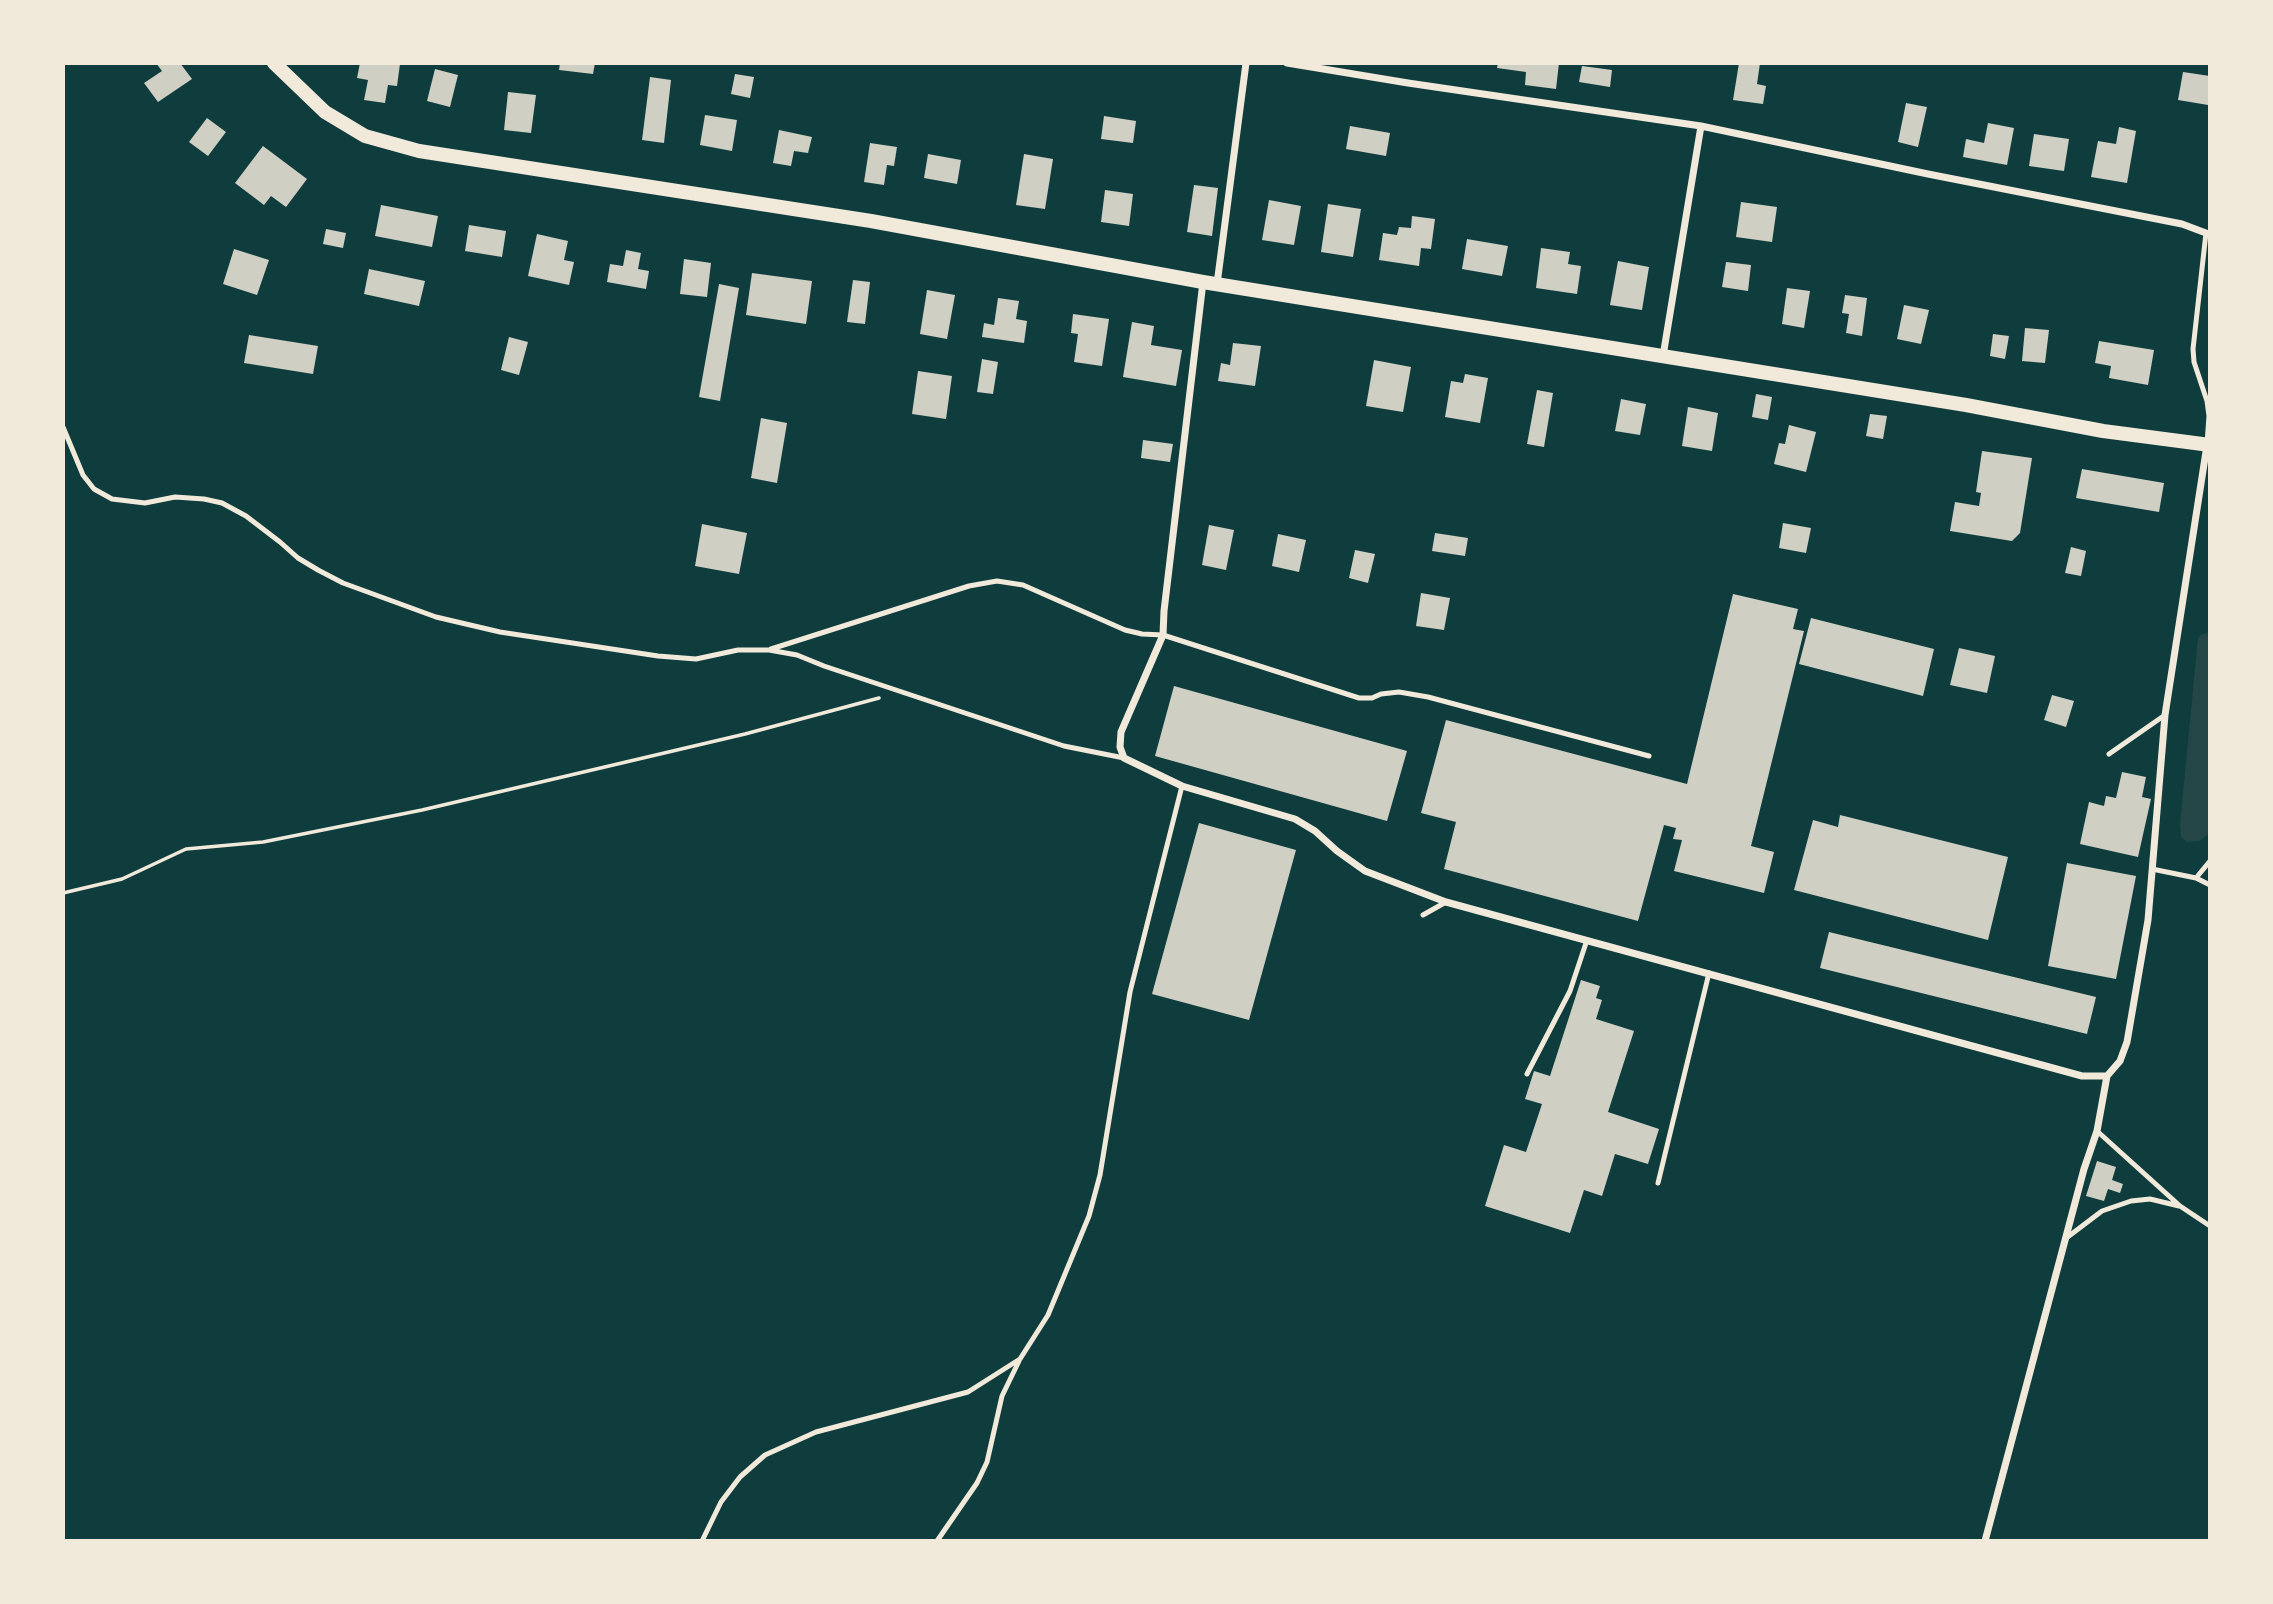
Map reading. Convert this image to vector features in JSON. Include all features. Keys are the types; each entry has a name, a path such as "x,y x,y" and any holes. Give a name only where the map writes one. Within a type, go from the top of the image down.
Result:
{"main road":[{"path":"274,63 325,112 365,136 419,151 871,221 1210,284 2208,445"}],"street":[{"path":"1246,63 1210,284 1164,611 1163,635 1121,732 1120,747 1124,758 1182,786 1295,819 1315,831 1365,871 1446,902 2082,1076 2107,1076"},
{"path":"1287,63 1701,126 2182,224 2206,233"},
{"path":"1663,356 1701,126"},
{"path":"1985,1541 2084,1169 2097,1130 2107,1076 2120,1061 2127,1042 2148,920 2165,715 2208,445"}],"lane":[{"path":"2206,233 2193,349 2194,362 2207,401 2208,445"},
{"path":"63,427 83,475 94,489 112,499 145,503 176,497 222,503 246,516 298,558 318,570 343,583 436,617 500,632 658,656 696,659 738,650 769,650 797,655 1064,746 1124,758"},
{"path":"769,650 969,586 997,581 1023,585 1125,630 1163,635 1359,698 1399,692 1428,697 1649,756"},
{"path":"2109,754 2165,715"},
{"path":"937,1541 977,1483 987,1462 1002,1396 1020,1359 1048,1315 1092,1205 1100,1175 1130,992 1182,786"},
{"path":"2196,878 2210,861"},
{"path":"2152,869 2196,878 2210,885"},
{"path":"1423,915 1446,902"},
{"path":"1527,1074 1570,990 1587,940"},
{"path":"1658,1182 1709,973"},
{"path":"2097,1130 2180,1206 2210,1226"},
{"path":"2065,1239 2102,1211 2131,1201 2150,1199 2180,1206"},
{"path":"702,1541 721,1502 740,1477 765,1455 816,1432 968,1392 1020,1359"}],"path":[{"path":"63,894 122,879 186,849 263,842 422,810 745,734 902,692"}],"shaded area":[{"path":"2210,633 2210,833 2200,841 2187,842 2181,837 2180,824 2198,638 2202,634"}],"building":[{"path":"156,63 180,63 192,79 158,102 144,83 162,71"},
{"path":"360,63 400,64 397,86 388,85 385,103 364,100 368,80 357,78"},
{"path":"560,63 595,63 593,74 559,70"},
{"path":"1498,63 1559,63 1556,89 1525,85 1526,72 1497,68"},
{"path":"1739,63 1760,63 1757,84 1766,86 1763,104 1733,100"},
{"path":"1582,66 1612,70 1610,87 1579,82"},
{"path":"435,69 458,75 450,107 427,101"},
{"path":"2183,72 2210,76 2208,105 2178,100"},
{"path":"735,74 754,77 750,98 731,94"},
{"path":"650,77 671,80 664,143 642,140"},
{"path":"508,92 536,95 531,133 504,130"},
{"path":"1906,103 1927,107 1918,147 1898,142"},
{"path":"705,115 737,120 732,151 700,145"},
{"path":"1104,116 1136,121 1133,143 1101,139"},
{"path":"207,118 226,132 208,156 189,142"},
{"path":"1988,123 2014,128 2007,165 1963,157 1966,139 1984,143"},
{"path":"1350,126 1390,133 1386,156 1346,149"},
{"path":"2119,127 2136,131 2127,183 2091,177 2098,141 2116,144"},
{"path":"779,130 812,137 808,153 794,151 791,166 773,163"},
{"path":"2034,134 2069,139 2064,171 2029,166"},
{"path":"870,143 897,147 894,166 887,165 884,185 864,182"},
{"path":"263,146 307,179 286,207 271,196 264,205 235,183"},
{"path":"928,154 961,160 957,184 924,178"},
{"path":"1024,154 1053,159 1045,209 1016,205"},
{"path":"1194,185 1218,188 1212,236 1187,232"},
{"path":"1105,190 1133,194 1129,226 1101,222"},
{"path":"1269,200 1301,206 1294,245 1262,240"},
{"path":"1741,202 1777,207 1772,242 1736,237"},
{"path":"1328,204 1361,209 1353,257 1321,252"},
{"path":"381,205 438,216 432,247 375,236"},
{"path":"1412,216 1435,219 1431,249 1421,248 1419,266 1379,260 1383,233 1397,235 1399,227 1411,228"},
{"path":"469,225 506,231 502,257 465,251"},
{"path":"326,229 346,233 343,248 323,244"},
{"path":"537,234 568,241 564,260 574,262 569,285 528,276"},
{"path":"1467,239 1508,246 1502,276 1462,269"},
{"path":"1541,248 1570,252 1568,264 1581,266 1577,294 1536,288"},
{"path":"234,249 269,260 257,295 223,284"},
{"path":"626,250 641,253 638,269 649,271 646,289 607,282 610,264 623,266"},
{"path":"684,259 711,263 707,297 680,294"},
{"path":"1618,261 1649,267 1642,310 1610,305"},
{"path":"1726,262 1751,265 1748,291 1722,287"},
{"path":"369,269 425,281 419,306 364,294"},
{"path":"752,273 812,281 806,324 746,315"},
{"path":"853,280 870,282 865,324 847,322"},
{"path":"719,284 739,288 720,401 699,397"},
{"path":"1787,288 1810,291 1804,328 1782,324"},
{"path":"927,290 955,295 947,339 920,334"},
{"path":"1845,295 1867,298 1862,336 1846,333 1849,314 1842,313"},
{"path":"998,298 1019,301 1016,319 1027,321 1024,343 982,337 984,323 994,325"},
{"path":"1904,305 1929,310 1921,344 1897,339"},
{"path":"1073,314 1109,319 1102,366 1074,362 1078,334 1071,333"},
{"path":"1132,322 1154,326 1151,345 1182,350 1176,386 1123,377"},
{"path":"2025,328 2049,330 2045,363 2022,361"},
{"path":"1993,334 2009,336 2005,359 1990,356"},
{"path":"249,335 318,346 313,374 244,363"},
{"path":"509,337 528,342 519,375 501,370"},
{"path":"2099,341 2154,350 2148,385 2109,378 2111,366 2095,363"},
{"path":"1233,343 1261,346 1255,386 1218,381 1221,363 1230,365"},
{"path":"982,359 998,362 993,394 977,392"},
{"path":"1374,360 1411,367 1403,412 1366,406"},
{"path":"918,371 952,376 946,419 912,414"},
{"path":"1465,374 1488,378 1480,423 1445,417 1451,381 1463,383"},
{"path":"1537,390 1553,393 1544,447 1527,444"},
{"path":"1756,394 1772,397 1768,420 1752,417"},
{"path":"1621,399 1646,404 1640,435 1615,431"},
{"path":"1688,407 1718,413 1712,451 1682,446"},
{"path":"1870,414 1887,416 1883,439 1866,436"},
{"path":"761,418 787,423 777,483 751,478"},
{"path":"1789,425 1816,432 1806,472 1774,464 1779,443 1785,444"},
{"path":"1143,440 1173,444 1170,462 1141,458"},
{"path":"1982,451 2032,458 2020,533 2012,541 1950,531 1955,502 1979,506 1981,493 1976,492"},
{"path":"2082,469 2164,483 2159,512 2076,498"},
{"path":"1783,523 1811,528 1806,553 1779,548"},
{"path":"702,524 747,533 739,574 695,566"},
{"path":"1209,525 1234,530 1226,570 1202,565"},
{"path":"1435,533 1468,538 1465,556 1432,551"},
{"path":"1278,534 1306,540 1299,572 1272,566"},
{"path":"2071,547 2086,551 2081,576 2065,573"},
{"path":"1355,550 1375,554 1368,583 1349,578"},
{"path":"1421,593 1450,598 1444,630 1416,626"},
{"path":"1733,594 1798,609 1793,629 1804,631 1751,846 1774,852 1764,893 1674,871 1682,840 1673,839 1676,828 1664,825 1638,921 1444,869 1456,822 1421,813 1446,720 1687,784"},
{"path":"1811,618 1934,649 1923,696 1799,664"},
{"path":"1959,648 1995,656 1987,693 1950,685"},
{"path":"1174,686 1407,751 1387,821 1155,756"},
{"path":"2052,695 2074,701 2066,727 2044,720"},
{"path":"2122,772 2146,777 2142,797 2151,799 2138,857 2080,844 2089,802 2104,806 2106,796 2116,798"},
{"path":"1840,815 2008,857 1988,940 1794,890 1813,820 1838,827"},
{"path":"1199,823 1296,850 1249,1020 1152,994"},
{"path":"2067,863 2136,876 2116,979 2048,966"},
{"path":"1829,932 2096,997 2087,1034 1820,968"},
{"path":"1581,980 1600,986 1596,998 1602,1000 1596,1019 1634,1031 1608,1112 1659,1129 1648,1164 1615,1154 1602,1196 1584,1190 1570,1233 1485,1206 1504,1145 1526,1152 1542,1104 1525,1099 1534,1071 1550,1076"},
{"path":"2097,1161 2116,1167 2112,1180 2123,1184 2120,1193 2108,1189 2104,1201 2086,1196"}]}
